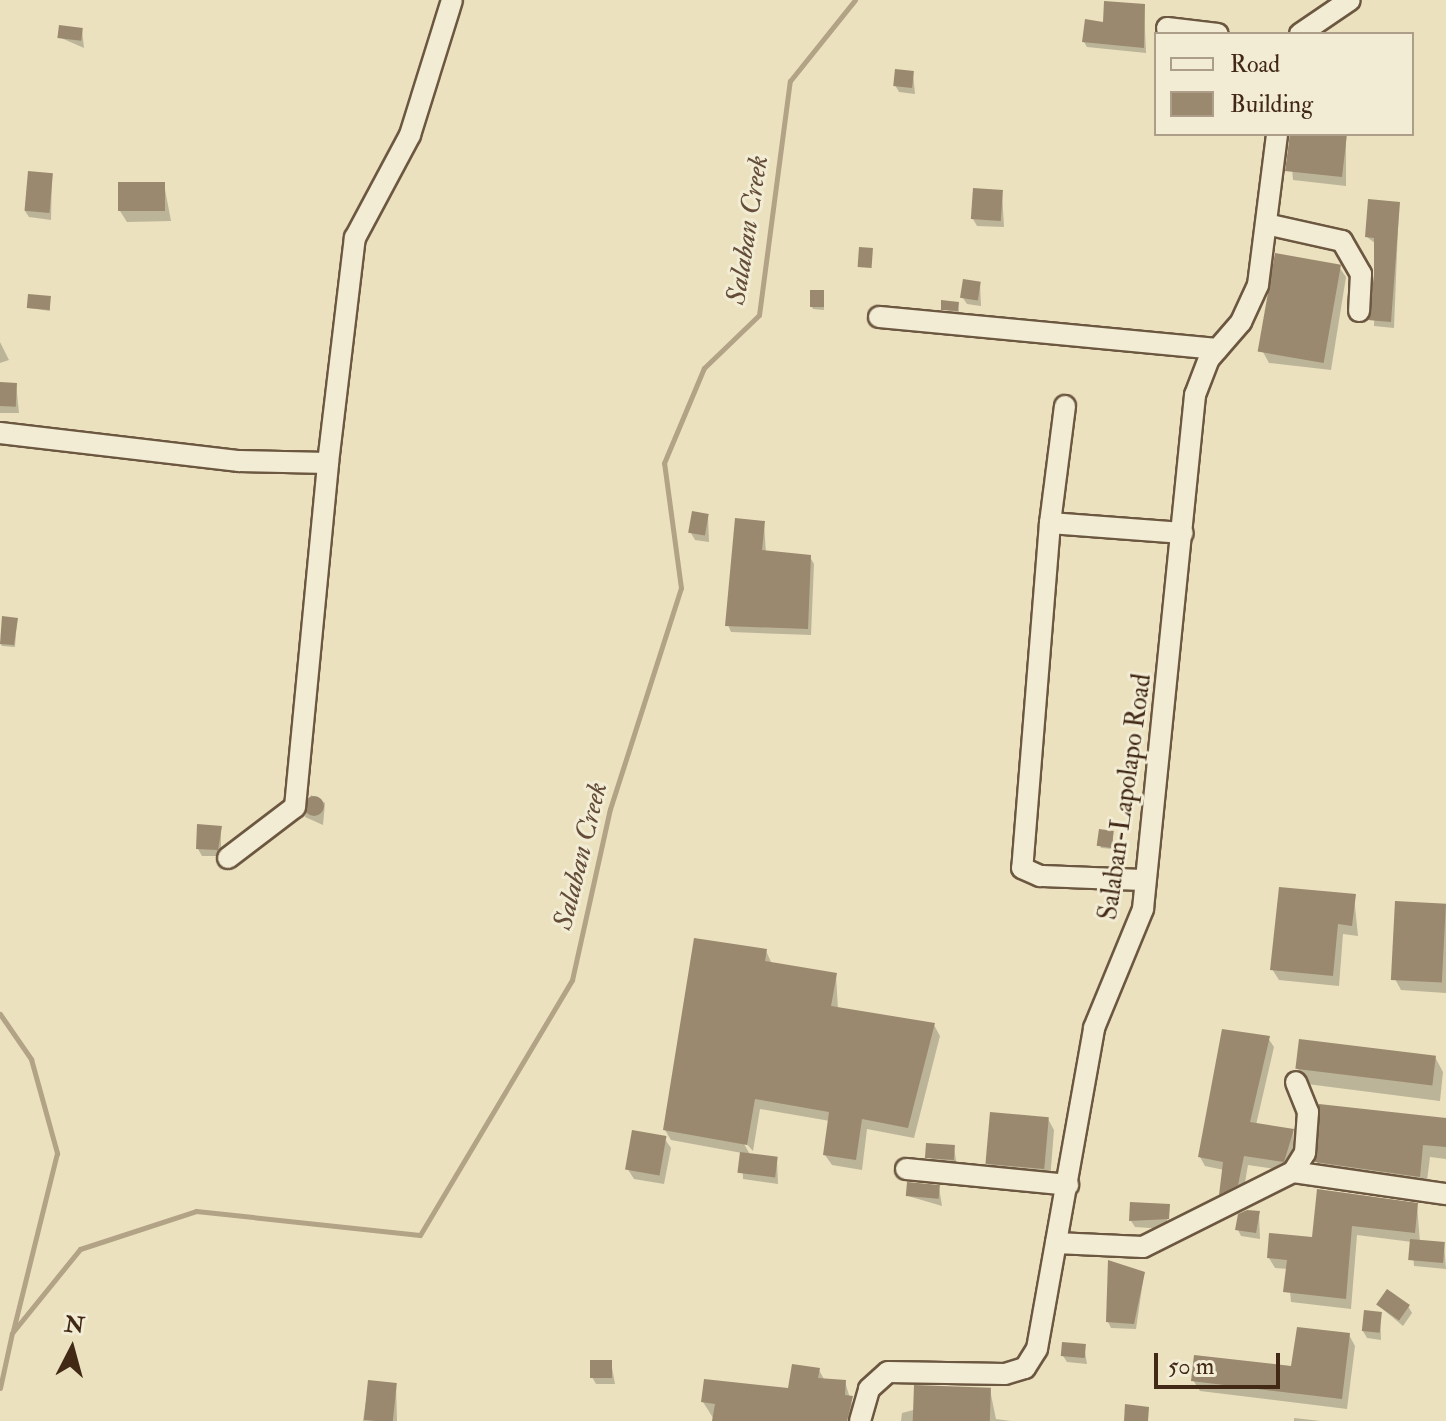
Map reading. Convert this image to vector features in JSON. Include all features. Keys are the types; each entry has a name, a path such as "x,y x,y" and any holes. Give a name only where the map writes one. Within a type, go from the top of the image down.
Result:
{"street":[{"path":"228,858 295,807 328,463 355,238 410,135 452,0"},
{"path":"1303,32 1350,0"},
{"path":"1167,28 1201,32"},
{"name":"Salaban-Lapolapo Road","path":"860,1421 869,1389 888,1372 1025,1368 1037,1349 1094,1028 1133,939 1145,880 1195,395 1217,349 1253,298 1277,136"},
{"path":"1266,224 1342,241 1361,274 1359,311"},
{"path":"879,317 1217,349"},
{"path":"1065,406 1050,523 1022,868 1040,876 1145,880"},
{"path":"0,433 239,461 328,463"},
{"path":"1050,523 1183,533"},
{"path":"1056,1243 1143,1247 1293,1172 1305,1153 1308,1112 1296,1082"},
{"path":"906,1169 1068,1185"},
{"path":"1293,1172 1446,1194"}],"building":[{"path":"1104,1 1145,4 1144,48 1082,42 1085,19 1103,22"},
{"path":"59,25 83,28 81,41 57,38"},
{"path":"895,69 914,71 912,88 893,86"},
{"path":"1290,136 1347,136 1342,177 1285,171"},
{"path":"28,171 53,173 49,213 25,211"},
{"path":"118,182 165,182 165,211 118,211"},
{"path":"973,188 1003,190 1001,221 971,219"},
{"path":"1368,199 1400,202 1391,322 1368,320 1374,275 1374,238 1365,237"},
{"path":"859,247 873,248 872,268 858,267"},
{"path":"1275,253 1341,265 1324,363 1258,351"},
{"path":"963,279 981,282 978,301 960,298"},
{"path":"810,290 824,290 824,307 810,307"},
{"path":"28,294 51,296 50,310 27,308"},
{"path":"941,300 959,302 958,311 941,310"},
{"path":"0,382 17,383 16,407 0,406"},
{"path":"692,511 709,514 705,536 688,533"},
{"path":"735,518 765,521 762,550 811,555 808,629 725,626"},
{"path":"2,616 18,618 14,645 0,644"},
{"path":"310,796 318,796 324,806 318,816 310,816 304,810 304,802"},
{"path":"197,824 222,826 218,850 196,849"},
{"path":"1099,829 1114,831 1111,848 1097,846"},
{"path":"1279,887 1356,894 1352,926 1338,924 1333,976 1270,970"},
{"path":"1395,901 1446,904 1442,983 1391,980"},
{"path":"694,938 767,949 765,961 837,973 831,1006 935,1023 908,1128 862,1119 856,1160 823,1155 829,1112 755,1099 747,1145 663,1130"},
{"path":"1222,1029 1270,1036 1250,1122 1294,1129 1284,1162 1244,1156 1238,1185 1219,1195 1223,1162 1198,1157"},
{"path":"1299,1039 1436,1056 1432,1086 1295,1069"},
{"path":"1319,1104 1446,1118 1446,1147 1423,1145 1420,1177 1315,1162"},
{"path":"990,1112 1049,1117 1044,1169 985,1164"},
{"path":"632,1130 666,1136 660,1175 625,1169"},
{"path":"926,1143 955,1145 954,1160 925,1158"},
{"path":"740,1152 778,1157 775,1177 737,1173"},
{"path":"907,1182 940,1185 939,1199 906,1196"},
{"path":"1317,1189 1418,1203 1415,1233 1352,1226 1346,1299 1283,1292 1287,1260 1267,1258 1269,1233 1312,1237"},
{"path":"1130,1202 1170,1204 1169,1219 1129,1221"},
{"path":"1247,1210 1260,1211 1256,1233 1235,1230 1238,1214"},
{"path":"1410,1239 1445,1242 1443,1263 1408,1260"},
{"path":"1108,1260 1145,1272 1134,1324 1106,1322"},
{"path":"1387,1289 1410,1305 1399,1321 1376,1305"},
{"path":"1364,1310 1382,1312 1380,1333 1362,1331"},
{"path":"1297,1327 1350,1333 1342,1399 1191,1381 1194,1355 1291,1366"},
{"path":"1062,1342 1086,1344 1085,1358 1061,1356"},
{"path":"590,1360 612,1360 612,1378 590,1378"},
{"path":"792,1364 820,1368 818,1378 846,1380 845,1395 853,1396 847,1421 712,1421 715,1404 701,1402 704,1379 788,1388"},
{"path":"368,1380 397,1383 393,1421 364,1420"},
{"path":"914,1385 991,1388 990,1421 913,1421"},
{"path":"1125,1404 1149,1407 1148,1421 1124,1421"}],"waterway":[{"name":"Salaban Creek","path":"0,1388 12,1333 80,1249 196,1211 420,1235 572,980 610,809 681,588 664,463 704,368 759,315 790,81 855,0"},
{"path":"0,1014 31,1059 57,1153 13,1331"}]}
